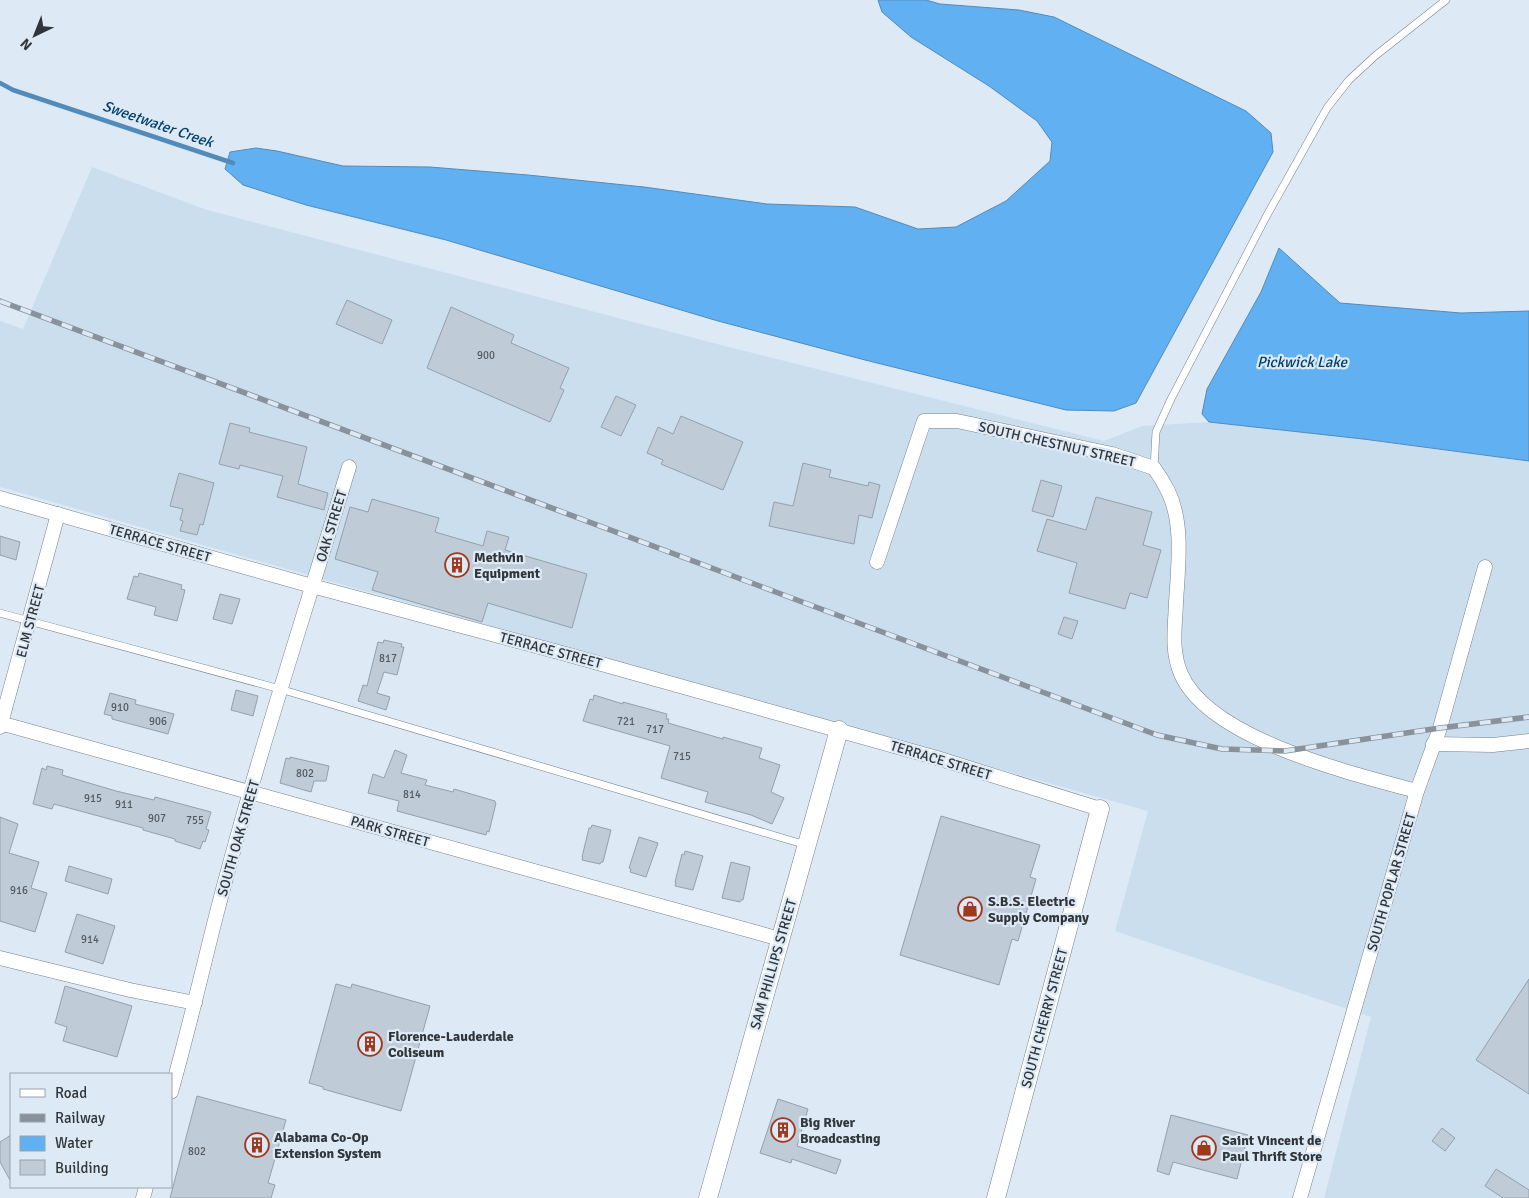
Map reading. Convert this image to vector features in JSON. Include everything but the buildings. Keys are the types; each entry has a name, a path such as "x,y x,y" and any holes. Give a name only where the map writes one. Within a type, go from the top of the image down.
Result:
{"street":[{"name":"SOUTH CHESTNUT STREET","path":"877,562 924,421 957,421 1112,454 1154,468 1169,492 1179,529 1174,649 1181,675 1201,704 1245,732 1285,751 1417,791"},
{"name":"OAK STREET","path":"312,586 349,467"},
{"name":"TERRACE STREET","path":"0,498 312,586 839,730 937,758 1100,809"},
{"name":"ELM STREET","path":"0,725 58,514"},
{"name":"SOUTH POPLAR STREET","path":"1300,1198 1417,791 1440,728 1485,567"},
{"name":"SOUTH OAK STREET","path":"172,1088 196,1003 214,924 250,794 312,586"},
{"name":"PARK STREET","path":"0,725 337,816 780,940"},
{"name":"SAM PHILLIPS STREET","path":"708,1198 839,730"},
{"path":"1433,744 1493,745 1529,741"},
{"name":"SOUTH CHERRY STREET","path":"996,1198 1100,809"},
{"path":"0,958 130,990 196,1003"}],"lane":[{"path":"1154,468 1156,432 1171,399 1266,217 1327,108 1349,80 1375,56 1446,0"},
{"path":"0,613 280,689 806,845"}],"shaded area":[{"path":"92,167 207,210 721,345 1104,441 1142,426 1209,422 1363,439 1529,461 1529,1198 1324,1198 1371,1017 1115,931 1148,811 0,487 0,321 23,329"}],"water":[{"path":"878,0 926,0 940,4 1019,10 1054,17 1246,111 1271,133 1273,152 1136,403 1114,411 1066,410 865,360 718,321 446,240 306,205 243,185 225,169 230,152 256,148 343,166 430,167 644,187 767,204 855,207 918,229 956,227 1006,201 1050,161 1052,142 1037,121 989,86 911,37 882,12"},
{"name":"Pickwick Lake","path":"1279,248 1340,303 1461,313 1529,311 1529,461 1363,439 1209,422 1202,414 1207,389 1261,292"}],"waterway":[{"name":"Sweetwater Creek","path":"0,83 13,90 233,163"}],"railway":[{"path":"0,301 1157,735 1222,749 1285,751 1529,717"}],"place":[{"name":"Methvin Equipment","path":"457,565"},
{"name":"S.B.S. Electric Supply Company","path":"970,909"},
{"name":"Florence-Lauderdale Coliseum","path":"370,1044"},
{"name":"Big River Broadcasting","path":"783,1130"},
{"name":"Alabama Co-Op Extension System","path":"257,1145"},
{"name":"Saint Vincent de Paul Thrift Store","path":"1204,1148"}]}
